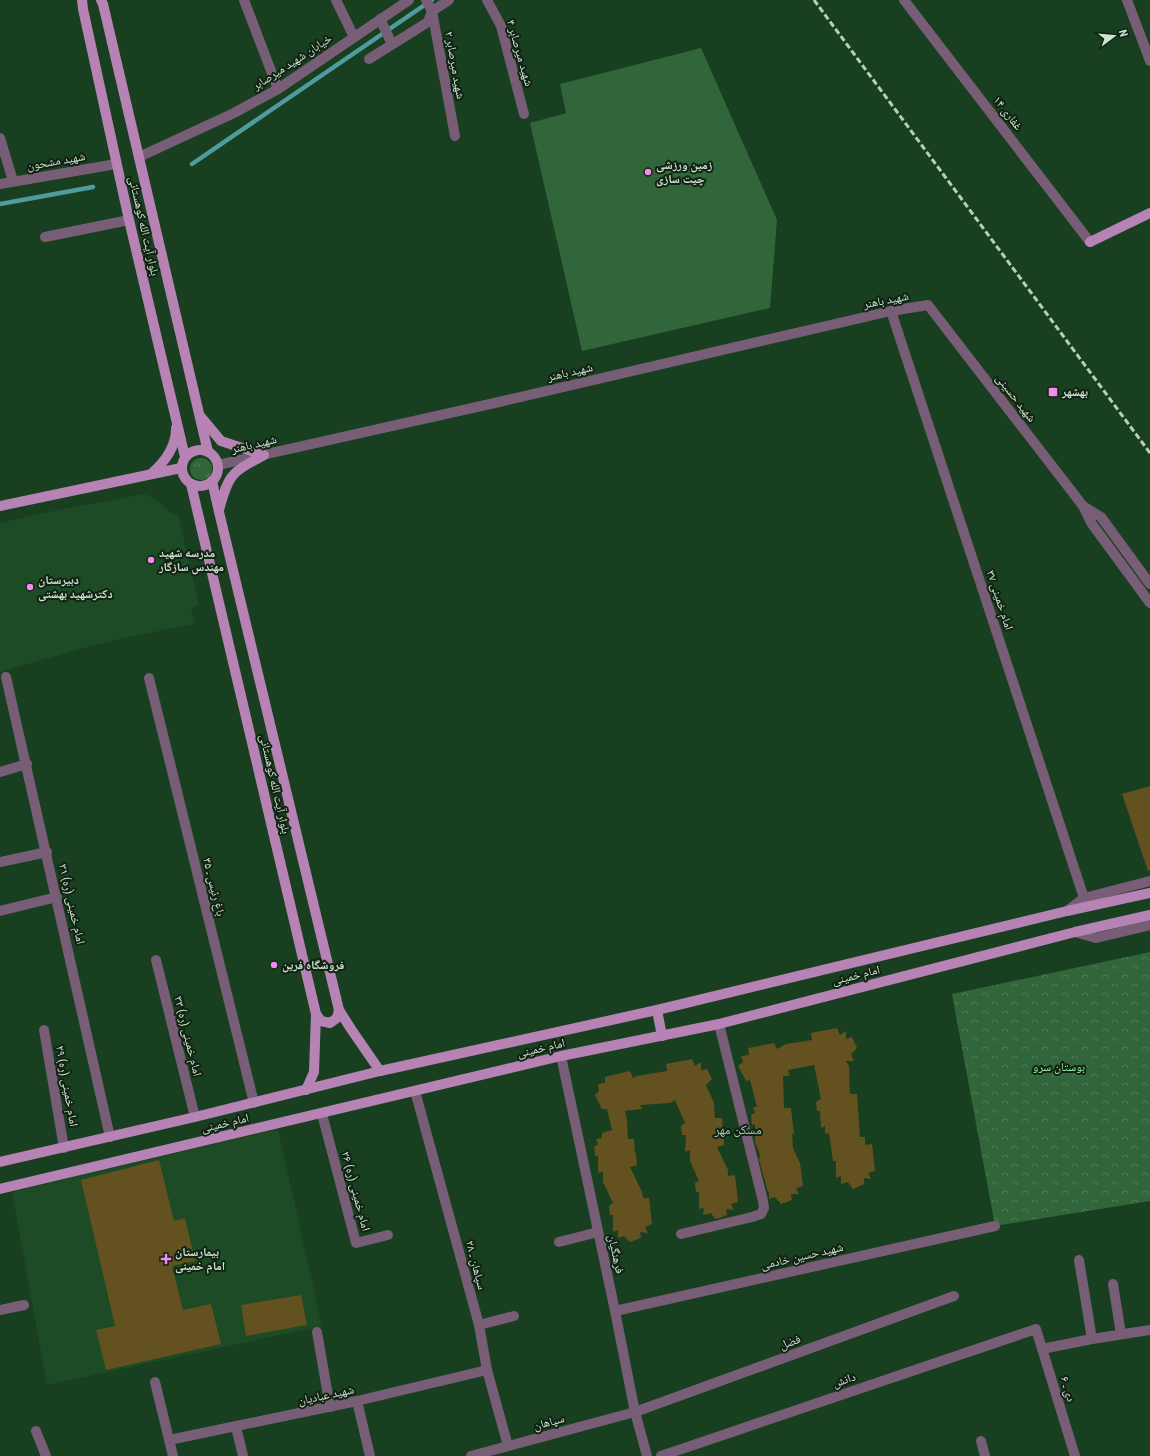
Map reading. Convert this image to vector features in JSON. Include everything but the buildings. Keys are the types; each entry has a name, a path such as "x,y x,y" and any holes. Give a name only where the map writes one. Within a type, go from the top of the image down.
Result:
{"main road":[{"path":"83,4 90,0"},
{"name":"بلوار آیت الله کوهستانی","path":"100,1 139,157 208,452"},
{"name":"بلوار آیت الله کوهستانی","path":"83,4 116,164 185,457"},
{"path":"1090,242 1150,213"},
{"path":"199,416 221,441 264,455"},
{"path":"149,475 163,463 172,448 177,420"},
{"path":"196,450 208,452 213,456 218,465 216,476 212,481 202,486 191,484 184,478 181,468 182,462 185,457 196,450"},
{"path":"219,512 225,487 232,476 238,469 264,455"},
{"path":"0,506 181,468"},
{"name":"بلوار آیت الله کوهستانی","path":"212,481 339,1010 350,1029 380,1071"},
{"name":"بلوار آیت الله کوهستانی","path":"191,484 316,1014 314,1072 306,1090"},
{"name":"امام خمینی","path":"0,1162 254,1103 380,1071 657,1010 1067,911 1083,903 1150,893"},
{"name":"امام خمینی","path":"0,1188 322,1114 561,1056 719,1024 1150,914"},
{"path":"316,1014 321,1021 330,1023 337,1018 339,1010"},
{"path":"657,1010 662,1036"}],"street":[{"path":"244,0 278,89"},
{"path":"336,0 354,37"},
{"name":"خیابان شهید میرصابر","path":"139,157 234,113 278,89 409,0"},
{"name":"شهید میرصابر ۲","path":"426,0 432,11 455,136"},
{"path":"369,59 428,22 432,11 449,0"},
{"name":"شهید میرصابر ۴","path":"487,0 501,26 524,114"},
{"name":"غفاری ۱۴","path":"904,0 1090,242"},
{"path":"1127,0 1150,61"},
{"path":"380,20 392,44"},
{"path":"0,138 13,181"},
{"name":"شهید مشحون","path":"0,184 116,164"},
{"path":"44,237 129,220"},
{"name":"شهید باهنر","path":"218,465 499,402 891,310 928,305"},
{"name":"شهید حسینی","path":"928,305 1083,506 1092,524 1150,603"},
{"name":"امام خمینی ۳۷","path":"891,310 1083,903"},
{"name":"شهید حسینی","path":"1083,506 1101,517 1150,584"},
{"name":"امام خمینی (ره) ۳۱","path":"6,677 47,852 110,1137"},
{"name":"باغ رئیس ـ ۳۵","path":"149,678 254,1103"},
{"path":"0,772 26,764"},
{"path":"0,862 47,852"},
{"path":"1083,903 1150,881"},
{"path":"0,911 57,897"},
{"path":"1075,932 1096,938 1150,925"},
{"name":"امام خمینی (ره) ۳۳","path":"156,960 195,1117"},
{"path":"681,1234 752,1217 761,1214 764,1208 719,1024"},
{"name":"امام خمینی (ره) ۲۹","path":"44,1030 64,1148"},
{"name":"فرهنگیان","path":"561,1056 615,1311 634,1412 647,1456"},
{"name":"سپاهان ـ ۲۸","path":"415,1091 479,1325 487,1370 508,1446"},
{"name":"امام خمینی (ره) ۲۶","path":"322,1114 356,1243 388,1235"},
{"name":"شهید حسین خادمی","path":"615,1311 995,1226"},
{"path":"559,1242 598,1232"},
{"path":"1079,1260 1092,1339"},
{"path":"1113,1284 1121,1334"},
{"name":"فضل","path":"634,1412 954,1296"},
{"path":"0,1310 24,1305"},
{"path":"479,1325 514,1316"},
{"name":"دی ـ ۶","path":"1036,1329 1075,1456"},
{"name":"دانش","path":"660,1456 1036,1329"},
{"path":"1042,1349 1150,1330"},
{"path":"317,1332 330,1407"},
{"name":"شهید عبادیان","path":"169,1440 330,1407 487,1370"},
{"path":"156,1382 173,1456"},
{"path":"357,1401 370,1456"},
{"name":"سپاهان","path":"471,1456 634,1412"},
{"path":"236,1427 243,1456"},
{"path":"36,1431 46,1456"},
{"path":"981,1441 985,1456"}],"shaded area":[{"path":"144,494 154,498 174,515 178,514 199,604 191,608 195,624 133,636 76,650 0,672 0,523 43,513"},
{"name":"بیمارستان امام خمینی","path":"278,1129 322,1326 47,1385 12,1192"}],"green space":[{"name":"زمین ورزشی چیت سازی","path":"701,48 777,220 770,308 582,351 530,123 566,113 560,84"},
{"path":"201,458 209,461 212,469 209,477 201,480 193,477 190,469 193,461"},
{"name":"بوستان سرو","path":"1150,952 1150,1201 995,1226 952,994"}],"waterway":[{"path":"192,164 432,0"},
{"path":"0,204 93,187"}],"railway":[{"path":"814,0 1150,453"}],"place":[{"name":"زمین ورزشی چیت سازی","path":"648,172"},
{"name":"بهشهر","path":"1053,392"},
{"name":"مدرسه شهید مهندس سازگار","path":"151,560"},
{"name":"دبیرستان دکترشهید بهشتی","path":"30,587"},
{"name":"فروشگاه فرین","path":"274,965"},
{"name":"بیمارستان امام خمینی","path":"166,1259"}],"district":[{"name":"مسکن مهر","path":"738,1129"}]}
